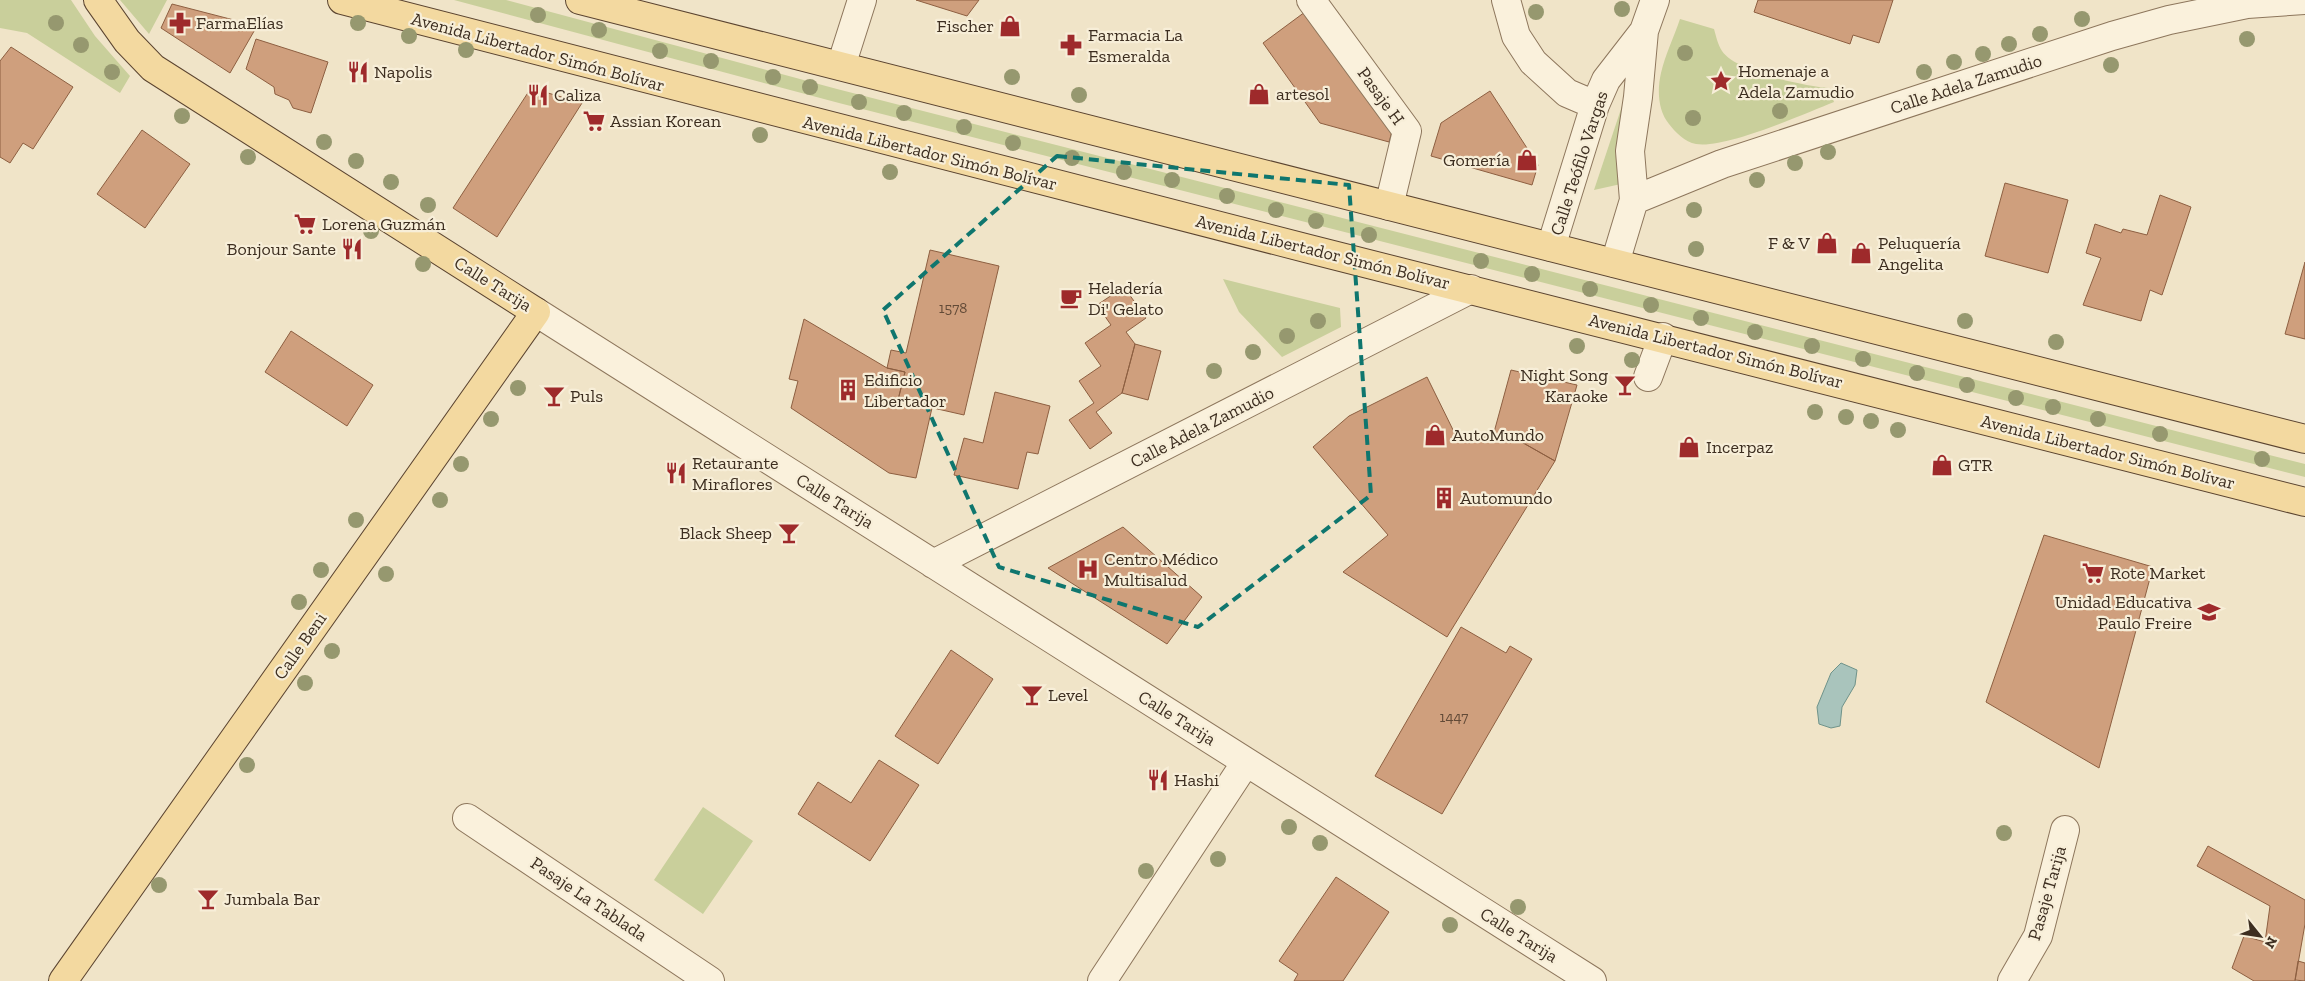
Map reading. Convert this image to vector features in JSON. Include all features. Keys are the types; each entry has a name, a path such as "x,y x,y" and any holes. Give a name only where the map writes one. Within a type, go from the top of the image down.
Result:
{"main road":[{"name":"Calle Tarija","path":"98,0 127,41 153,68 536,312"},
{"name":"Avenida Libertador Simón Bolívar","path":"342,0 833,129 1664,337 2305,502"},
{"path":"580,0 2305,438"},
{"name":"Calle Beni","path":"63,981 536,312"}],"street":[{"path":"842,66 862,0"},
{"name":"Pasaje H","path":"1311,0 1407,131 1389,206"},
{"path":"1506,0 1516,36 1533,62 1567,93 1595,105"},
{"name":"Calle Teófilo Vargas","path":"1615,263 1634,200 1630,152 1638,97 1644,31 1656,0"},
{"name":"Calle Adela Zamudio","path":"1634,200 1722,164 2112,36 2169,20 2247,4 2305,0"},
{"name":"Calle Teófilo Vargas","path":"1551,247 1595,105 1606,80 1644,31"},
{"name":"Calle Adela Zamudio","path":"933,564 1471,290"},
{"name":"Calle Tarija","path":"536,312 1592,981"},
{"path":"1648,377 1664,337"},
{"path":"1102,981 1246,762"},
{"name":"Pasaje La Tablada","path":"467,818 710,981"},
{"name":"Pasaje Tarija","path":"2012,981 2038,936 2065,830"}],"highlighted area":[{"path":"1057,156 1349,185 1371,495 1198,627 999,567 883,310"}],"green space":[{"path":"0,0 71,0 95,36 130,76 120,93 27,33 0,28"},
{"path":"120,0 167,0 149,34"},
{"path":"454,0 506,0 837,89 2305,464 2305,477 839,103"},
{"path":"1680,19 1714,29 1722,51 1730,59 1741,65 1771,77 1829,88 1834,102 1785,122 1726,141 1696,144 1684,139 1665,119 1659,93 1663,66"},
{"path":"1629,85 1615,151 1621,184 1594,190"},
{"path":"1223,279 1340,308 1341,327 1282,357 1239,312"},
{"path":"703,807 753,841 703,914 654,880"}],"water":[{"path":"1841,663 1857,670 1855,685 1842,707 1840,726 1831,728 1819,724 1817,707 1831,673"}],"building":[{"path":"916,0 979,0 967,16"},
{"path":"1758,0 1893,0 1879,43 1853,35 1850,44 1754,12"},
{"path":"172,4 257,26 230,73 161,28"},
{"path":"1309,9 1393,128 1389,142 1320,123 1263,43"},
{"path":"256,39 328,62 311,113 293,108 289,100 275,94 274,87 246,69"},
{"path":"11,47 73,87 33,149 23,143 10,163 0,157 0,61"},
{"path":"531,88 582,103 497,237 453,208"},
{"path":"1490,91 1538,165 1532,185 1431,156 1441,123"},
{"path":"142,130 190,164 145,228 97,194"},
{"path":"2005,183 2068,200 2048,273 1985,256"},
{"path":"2160,195 2191,207 2162,295 2150,290 2141,321 2083,305 2101,258 2086,253 2095,224 2121,233 2123,229 2147,235"},
{"name":"Edificio Libertador","path":"930,250 999,266 964,415 898,400 905,372 887,368 891,350 906,353"},
{"path":"2305,262 2305,339 2285,334"},
{"path":"1124,287 1146,318 1126,332 1135,344 1122,393 1096,412 1112,433 1090,449 1069,420 1094,403 1079,381 1101,366 1085,343 1111,325 1097,305"},
{"name":"Edificio Libertador","path":"804,319 887,368 905,372 898,400 932,408 916,478 889,473 791,408 798,381 789,379"},
{"path":"291,331 373,385 347,426 265,372"},
{"path":"1135,344 1161,351 1148,400 1122,393"},
{"path":"1511,370 1577,385 1555,461 1518,440 1493,436"},
{"name":"Automundo","path":"1427,377 1458,440 1493,436 1518,440 1555,461 1447,637 1343,572 1388,535 1313,447 1349,416"},
{"path":"995,392 1050,406 1038,454 1027,452 1018,489 954,475 964,438 983,443"},
{"path":"1123,527 1202,597 1167,644 1048,568"},
{"path":"2044,535 2153,567 2099,768 1986,702"},
{"path":"1461,627 1506,653 1510,646 1532,659 1442,814 1375,776"},
{"path":"951,650 993,679 938,764 895,736"},
{"path":"879,760 919,785 870,861 798,814 818,782 851,803"},
{"path":"2208,846 2305,900 2305,924 2295,981 2254,981 2232,968 2244,936 2265,942 2270,906 2197,866"},
{"path":"1336,877 1389,912 1343,981 1294,981 1298,974 1279,961"},
{"path":"2298,961 2305,963 2305,981 2295,980"}],"place":[{"name":"FarmaElías","path":"180,23"},
{"name":"Fischer","path":"1010,26"},
{"name":"Farmacia La Esmeralda","path":"1071,45"},
{"name":"Napolis","path":"358,72"},
{"name":"Homenaje a Adela Zamudio","path":"1721,81"},
{"name":"artesol","path":"1259,94"},
{"name":"Caliza","path":"538,95"},
{"name":"Assian Korean","path":"594,121"},
{"name":"Gomería","path":"1527,160"},
{"name":"Lorena Guzmán","path":"305,224"},
{"name":"F & V","path":"1827,243"},
{"name":"Bonjour Sante","path":"352,249"},
{"name":"Peluquería Angelita","path":"1861,253"},
{"name":"Heladería Di' Gelato","path":"1071,298"},
{"name":"Night Song Karaoke","path":"1625,385"},
{"name":"Edificio Libertador","path":"848,390"},
{"name":"Puls","path":"554,396"},
{"name":"AutoMundo","path":"1435,435"},
{"name":"Incerpaz","path":"1689,447"},
{"name":"GTR","path":"1942,465"},
{"name":"Retaurante Miraflores","path":"676,473"},
{"name":"Automundo","path":"1444,498"},
{"name":"Black Sheep","path":"789,533"},
{"name":"Centro Médico Multisalud","path":"1088,569"},
{"name":"Rote Market","path":"2093,573"},
{"name":"Unidad Educativa Paulo Freire","path":"2209,612"},
{"name":"Level","path":"1032,695"},
{"name":"Hashi","path":"1158,780"},
{"name":"Jumbala Bar","path":"208,899"}]}
